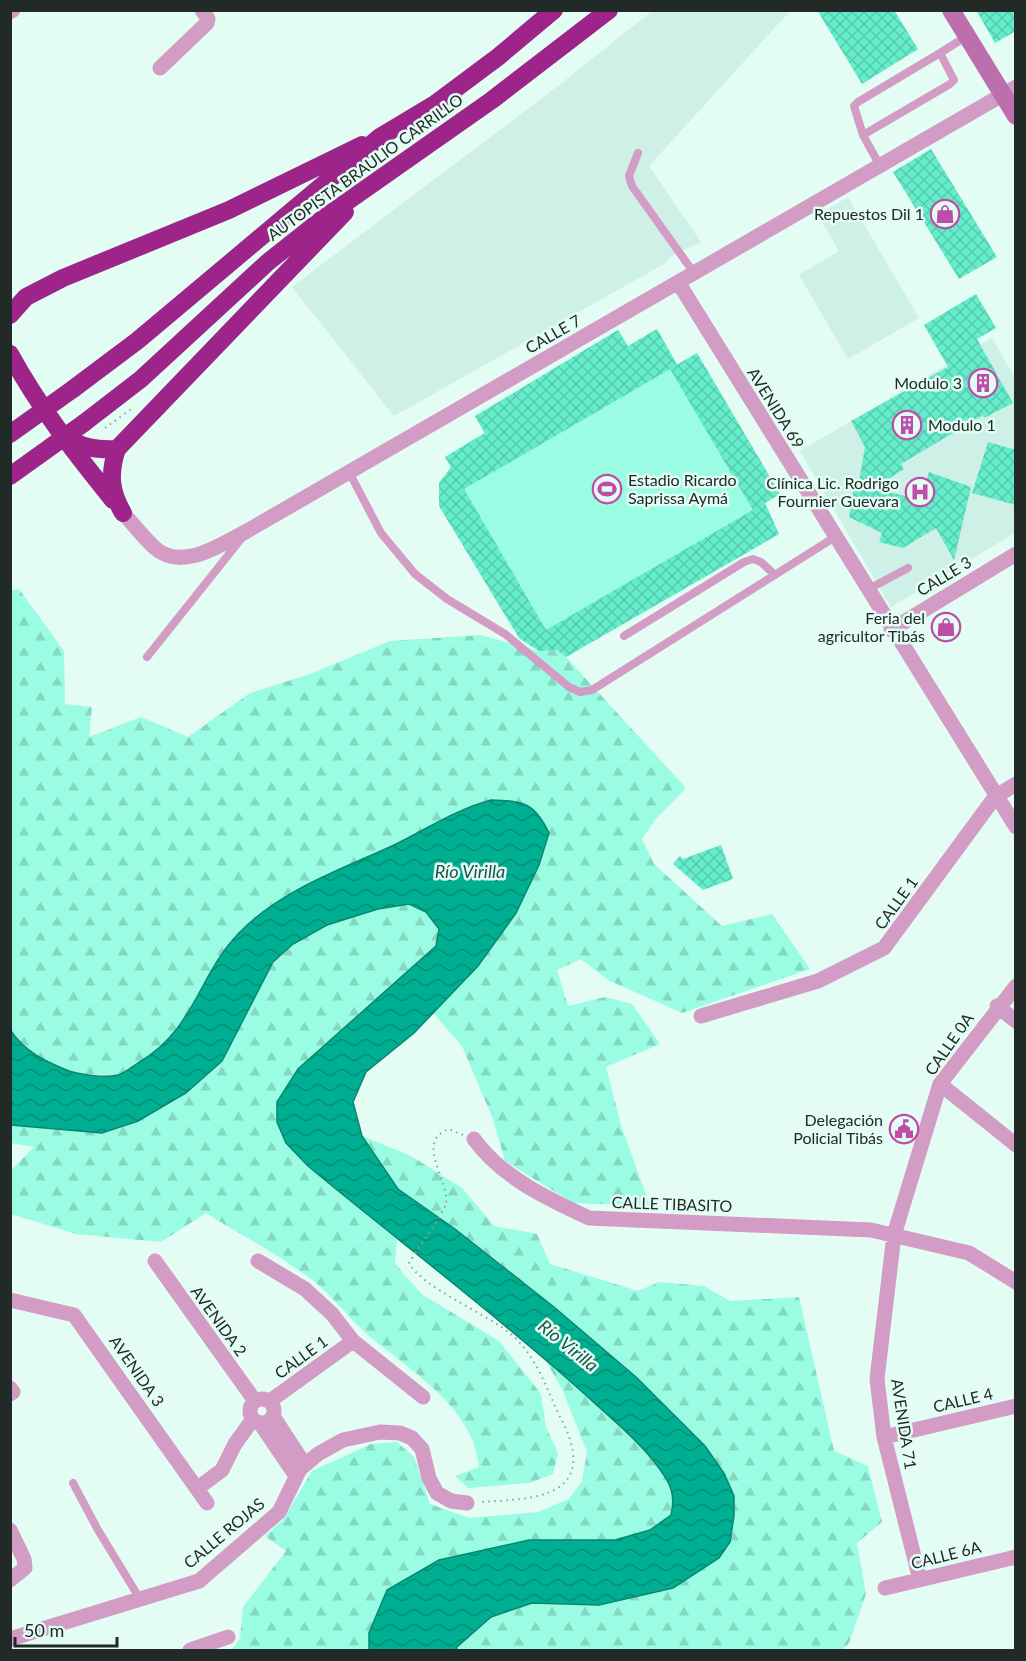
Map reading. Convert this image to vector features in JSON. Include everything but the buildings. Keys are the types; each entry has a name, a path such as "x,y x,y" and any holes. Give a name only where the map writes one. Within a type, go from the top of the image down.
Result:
{"highway":[{"name":"AUTOPISTA BRAULIO CARRILLO","path":"10,434 137,341 380,137 435,104 498,57 554,10"},
{"name":"AUTOPISTA BRAULIO CARRILLO","path":"10,476 141,379 268,262 321,220 492,100 609,10"},
{"path":"10,315 26,297 63,278 229,210 380,137"},
{"path":"123,513 115,498 111,482 112,465 117,449 373,183"},
{"path":"10,354 29,388 58,431 123,513"},
{"path":"58,431 75,444 96,450 117,449"}],"street":[{"path":"160,68 207,23 208,19 202,10"},
{"path":"951,10 967,36 1009,91 1016,116"},
{"name":"CALLE 7","path":"247,531 1009,91"},
{"name":"AVENIDA 69","path":"678,282 891,630 1016,827"},
{"path":"123,513 157,550 181,559 203,553 247,531"},
{"name":"CALLE 3","path":"891,630 1016,554"},
{"name":"CALLE 1","path":"701,1016 812,984 884,948 995,796 1016,784"},
{"name":"CALLE 0A","path":"894,1235 940,1084 997,1006 1016,986"},
{"path":"997,1006 1016,1021"},
{"path":"940,1084 1016,1145"},
{"name":"CALLE TIBASITO","path":"474,1139 489,1160 555,1202 589,1218 834,1228 894,1235 969,1253 1016,1282"},
{"name":"AVENIDA 71","path":"894,1235 877,1379 884,1437 920,1580"},
{"name":"AVENIDA 2","path":"155,1261 262,1412 300,1471"},
{"path":"258,1261 306,1289 332,1314 353,1341 423,1396"},
{"name":"AVENIDA 3","path":"10,1300 74,1315 207,1503"},
{"name":"CALLE 1","path":"198,1488 222,1470 235,1444 262,1412 353,1341"},
{"path":"10,1388 13,1392 10,1394"},
{"name":"CALLE 4","path":"884,1437 1016,1406"},
{"path":"300,1471 343,1440 380,1432 400,1433 412,1438 422,1449 429,1478 436,1493 451,1501 466,1503"},
{"name":"CALLE ROJAS","path":"10,1639 183,1588 199,1581 279,1512 300,1471"},
{"path":"10,1530 25,1564 23,1573 10,1580"},
{"name":"CALLE 6A","path":"885,1588 1016,1557"},
{"path":"190,1650 220,1643"}],"lane":[{"path":"880,166 863,135 854,106 967,36"},
{"path":"863,135 954,80 940,53"},
{"path":"638,153 629,176 632,186 694,273"},
{"path":"349,472 381,533 416,574 447,599 505,634 569,687 580,692 592,690 835,537"},
{"name":"CALLE 7","path":"147,657 247,531"},
{"path":"624,636 744,562 753,559 761,562 775,575"},
{"path":"867,590 908,568"},
{"path":"73,1483 98,1530 141,1600"}],"path":[{"path":"466,1503 539,1497 556,1491 567,1479 574,1464 571,1441 549,1387 532,1358 513,1336 423,1279 409,1263 446,1205 445,1192 434,1158 435,1143 443,1131 449,1129 474,1139"}],"shaded area":[{"path":"652,11 790,11 649,166 701,242 673,255 664,264 394,416 292,287 554,89"},
{"path":"848,197 919,318 848,359 799,275 839,251 818,215"},
{"name":"Clínica Lic. Rodrigo Fournier Guevara","path":"992,338 1015,378 1015,533 891,607 800,451"}],"green space":[{"name":"Estadio Ricardo Saprissa Aymá","path":"657,329 677,364 697,353 780,494 765,503 779,534 566,657 557,650 539,651 520,639 439,506 439,483 451,468 445,457 484,433 475,416 618,330 628,346"},
{"path":"19,589 64,651 65,704 92,707 89,737 141,717 188,737 250,693 310,674 390,641 480,635 539,651 557,650 566,657 686,788 655,820 642,839 654,864 722,926 772,914 810,969 682,1013 608,980 581,959 557,970 568,1006 605,997 632,1004 660,1044 606,1067 621,1125 650,1206 573,1203 505,1161 493,1119 462,1046 433,1013 478,966 516,913 461,809 394,845 311,882 274,906 239,933 217,965 188,1016 159,1051 118,1075 79,1074 40,1060 11,1033 10,591"},
{"path":"409,904 426,912 439,930 436,946 298,1069 308,1166 397,1240 395,1262 423,1295 499,1341 541,1394 546,1427 558,1453 553,1474 529,1483 468,1488 455,1476 479,1467 474,1446 465,1426 437,1392 367,1334 315,1282 276,1255 206,1213 161,1242 76,1234 11,1214 11,1170 34,1147 11,1143 11,1125 102,1133 138,1121 186,1093 222,1061 273,962 293,944 327,925 378,909"},
{"path":"362,1136 411,1156 462,1188 494,1226 537,1234 550,1264 638,1291 659,1282 704,1286 730,1301 799,1297 834,1451 868,1466 882,1522 857,1543 866,1594 849,1643 843,1650 456,1650 491,1617 532,1603 599,1605 719,1558 674,1414 554,1307 455,1229 398,1189"},
{"path":"544,1358 631,1436 661,1470 672,1492 671,1515 650,1530 615,1540 529,1540 369,1633 369,1650 232,1650 240,1638 243,1607 286,1551 265,1536 283,1520 312,1471 371,1444 397,1442 414,1457 430,1504 469,1518 538,1512 569,1499 582,1481 587,1452 562,1389"}],"water":[{"name":"Río Virilla","path":"491,800 511,801 526,805 544,823 549,833 539,865 516,913 478,966 414,1033 366,1072 353,1102 362,1136 398,1189 455,1229 554,1307 636,1377 705,1446 724,1473 734,1496 734,1516 730,1542 719,1558 673,1588 599,1605 532,1603 491,1617 456,1650 369,1650 369,1633 387,1590 439,1560 529,1540 615,1540 650,1530 671,1515 673,1506 672,1493 667,1480 649,1455 626,1432 513,1332 308,1166 286,1143 277,1122 277,1102 298,1069 436,946 439,929 426,912 409,904 378,909 327,925 293,944 273,962 222,1061 186,1093 138,1121 102,1133 11,1125 11,1031 37,1056 69,1071 100,1076 123,1073 157,1050 172,1035 225,949 239,933 273,905 312,882 392,846 452,815"}],"place":[{"name":"Repuestos Dil 1","path":"945,214"},
{"name":"Modulo 3","path":"983,383"},
{"name":"Modulo 1","path":"907,425"},
{"name":"Estadio Ricardo Saprissa Aymá","path":"607,489"},
{"name":"Clínica Lic. Rodrigo Fournier Guevara","path":"920,492"},
{"name":"Feria del agricultor Tibás","path":"946,627"},
{"name":"Delegación Policial Tibás","path":"904,1129"}]}
